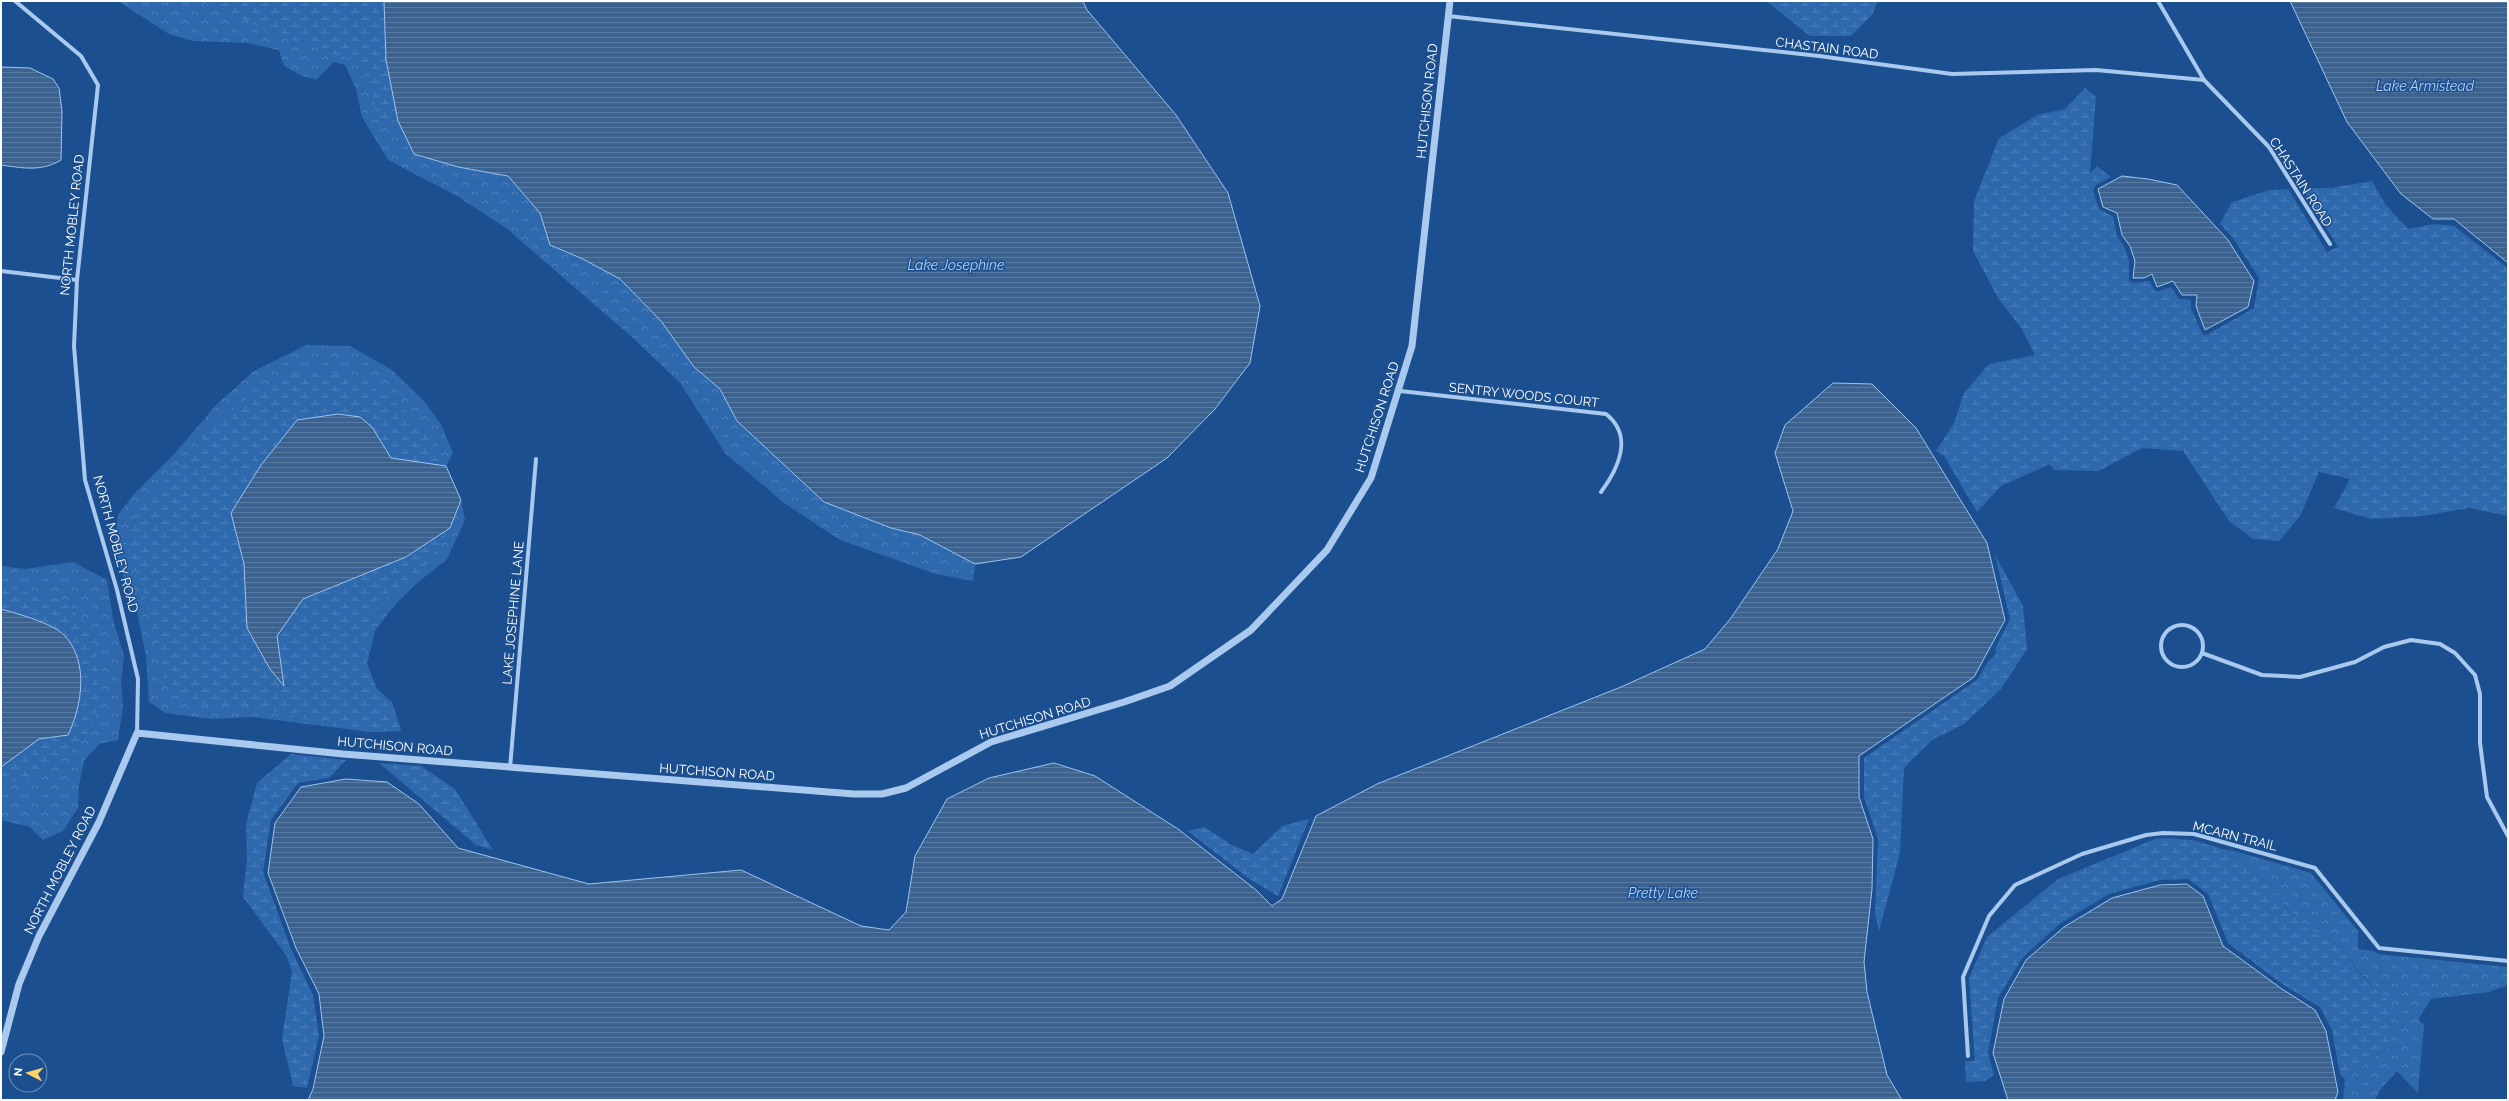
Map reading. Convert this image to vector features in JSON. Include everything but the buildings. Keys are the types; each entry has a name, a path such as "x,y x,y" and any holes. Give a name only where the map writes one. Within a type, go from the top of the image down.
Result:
{"street":[{"name":"NORTH MOBLEY ROAD","path":"1,1052 18,984 39,936 99,822 137,733 138,679 116,590 85,480 74,346 77,280 98,85 82,56 15,1"},
{"name":"HUTCHISON ROAD","path":"137,733 510,768 854,794 882,794 906,788 991,742 1124,702 1170,686 1251,630 1327,550 1372,478 1400,390 1412,346 1450,1"},
{"name":"CHASTAIN ROAD","path":"2158,1 2204,80 2269,147 2330,244"},
{"name":"CHASTAIN ROAD","path":"1448,16 1819,56 1952,74 2096,70 2204,80"},
{"path":"1,271 77,280"},
{"name":"SENTRY WOODS COURT","path":"1400,390 1606,414 1619,427 1622,437 1619,457 1611,478 1601,492"},
{"name":"LAKE JOSEPHINE LANE","path":"510,768 536,460"},
{"path":"2180,625 2194,628 2202,639 2202,653 2194,663 2188,666 2174,665 2169,661 2162,650 2164,636 2168,631 2180,625"},
{"path":"2202,653 2262,675 2300,677 2355,662 2384,647 2400,642 2422,640 2440,644 2455,653 2475,675 2480,694 2480,744 2487,797 2508,836"},
{"name":"MCARN TRAIL","path":"1968,1056 1963,977 1988,916 2015,885 2082,854 2146,835 2163,832 2194,834 2315,868 2379,948 2508,961"}],"green space":[{"path":"118,1 384,1 385,43 458,167 508,176 540,213 550,245 583,259 620,279 661,321 694,367 720,389 737,421 860,514 891,528 920,535 975,564 973,581 936,574 840,540 784,503 725,453 680,383 634,339 506,228 457,196 388,160 362,117 356,89 345,65 334,62 316,80 300,75 284,66 279,50 246,43 193,41 169,34"},
{"path":"200,1 384,1 385,43 398,121 378,119 368,78 359,61 332,54 311,45 269,34 254,24"},
{"path":"1766,1 1878,1 1872,15 1851,36 1810,36"},
{"path":"2085,88 2096,97 2090,173 2097,166 2111,177 2096,185 2093,191 2099,209 2113,216 2117,236 2125,248 2129,261 2129,281 2134,283 2149,281 2156,292 2171,287 2179,299 2191,300 2191,308 2203,335 2208,334 2254,308 2259,278 2233,238 2220,224 2232,202 2270,190 2288,189 2327,252 2338,247 2302,188 2330,188 2372,181 2385,204 2408,229 2434,224 2454,226 2508,268 2508,516 2469,508 2423,516 2371,519 2334,508 2350,479 2319,472 2300,516 2279,541 2253,539 2229,521 2183,451 2142,448 2099,471 2054,470 2050,464 2001,486 1977,512 1944,456 1936,451 1954,423 1964,393 1989,364 2035,355 2022,329 1999,300 1973,251 1974,201 1999,138 2038,115 2065,109"},
{"path":"307,345 350,346 392,370 423,400 441,424 453,453 446,466 391,458 450,528 461,500 465,520 447,559 416,584 393,607 375,631 367,664 377,690 392,702 401,731 370,732 252,717 212,719 165,713 149,702 146,656 137,612 122,573 114,546 118,515 135,493 176,452 217,404 254,371"},
{"path":"309,369 356,377 394,401 428,432 446,466 391,458 372,427 297,420 261,465 231,513 244,564 247,628 283,685 277,636 303,599 406,557 450,528 420,573 386,597 371,616 364,641 367,664 377,689 392,702 401,731 370,732 328,725 256,706 210,705 184,698 163,678 146,598 126,546 139,510 218,421 265,384"},
{"path":"1995,555 2023,606 2027,649 2001,689 1964,724 1932,740 1904,768 1900,853 1879,931 1875,914 1878,839 1864,797 1864,758 1977,680 1988,662 1996,654 1995,649 2010,619"},
{"path":"73,562 107,580 113,619 124,656 121,680 123,706 118,740 99,744 84,761 79,785 78,808 63,831 43,840 30,827 1,820 1,566 25,569"},
{"path":"1,586 60,599 94,630 101,680 92,729 42,773 12,782 1,790"},
{"path":"291,754 346,760 329,778 298,783 271,820 263,872 291,949 313,995 319,1036 307,1088 293,1086 282,1039 292,971 286,955 243,897 247,859 246,824 257,783"},
{"path":"379,763 421,766 455,789 493,850 476,845"},
{"path":"1309,819 1278,896 1248,878 1188,831 1204,827 1232,845 1253,854 1282,826"},
{"path":"2164,838 2193,840 2236,853 2307,929 2336,943 2363,977 2394,1006 2390,1045 2345,1079 2340,1074 2332,1030 2320,1007 2285,986 2228,943 2208,894 2188,879 2160,880 2109,894 2061,923 2023,957 1998,998 1988,1053 1994,1075 1985,1081 1966,1082 1965,1061 1975,1061 1969,978 1987,937 2058,879 2155,839"},
{"path":"2224,848 2311,873 2358,931 2358,949 2373,951 2378,954 2508,967 2508,985 2489,992 2431,999 2419,1018 2420,1022 2424,1024 2418,1093 2397,1071 2381,1089 2375,1100 2343,1100 2345,1079 2390,1045 2393,1006 2363,976 2336,943 2307,929 2236,853"}],"water":[{"name":"Lake Josephine","path":"384,1 1083,1 1087,10 1176,115 1228,193 1260,306 1250,363 1215,409 1167,458 1021,557 975,564 920,535 891,528 824,502 737,421 720,389 694,367 661,321 620,279 583,259 550,245 540,213 508,176 458,167 414,154 398,121 386,60"},
{"name":"Lake Armistead","path":"2290,1 2508,1 2508,263 2454,219 2433,219 2401,194 2347,122"},
{"path":"1,67 30,68 53,79 59,88 62,111 61,160 54,164 39,168 1,165"},
{"path":"2122,176 2148,179 2177,185 2228,240 2254,281 2248,307 2205,330 2196,306 2197,295 2182,295 2173,281 2157,287 2152,274 2144,278 2133,278 2135,261 2130,246 2122,235 2117,213 2103,207 2098,189"},
{"name":"Pretty Lake","path":"1833,383 1872,384 1916,428 1987,543 2005,620 1974,677 1859,756 1859,797 1873,839 1872,889 1864,962 1867,992 1887,1075 1902,1100 308,1100 313,1089 324,1036 319,994 296,948 268,873 275,823 301,787 346,779 387,782 419,804 458,848 589,884 741,870 861,926 889,930 906,912 915,856 947,799 989,778 1054,763 1095,776 1178,829 1256,890 1272,906 1282,899 1316,816 1377,784 1621,687 1705,649 1731,618 1778,549 1793,511 1775,453 1785,425"},
{"path":"338,414 360,417 372,427 391,458 446,466 461,500 450,528 406,557 303,599 277,636 284,686 270,669 247,628 244,564 231,513 261,465 297,420"},
{"path":"1,609 26,616 60,631 73,647 78,658 81,684 77,711 68,735 39,739 1,767"},
{"path":"2187,884 2203,896 2223,946 2282,989 2315,1010 2326,1031 2338,1092 2335,1100 2008,1100 1993,1053 2004,999 2026,960 2064,927 2112,898 2160,885"}]}
